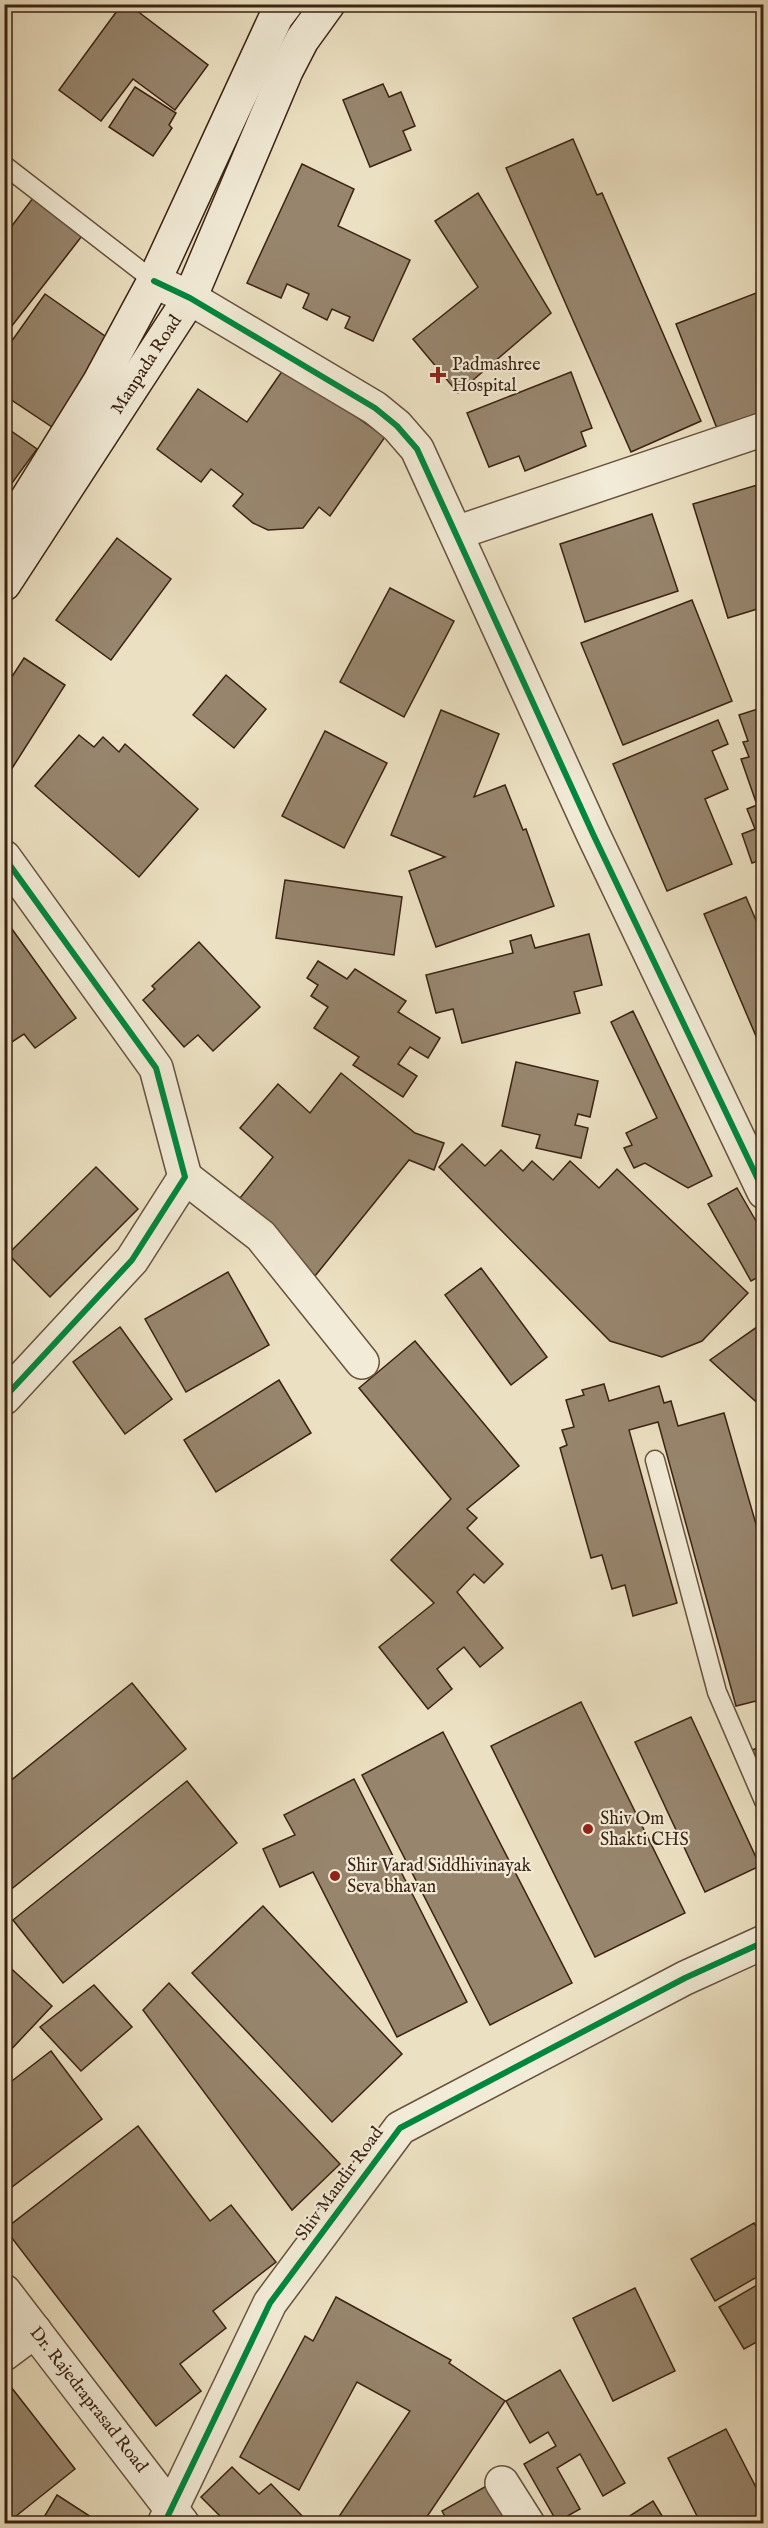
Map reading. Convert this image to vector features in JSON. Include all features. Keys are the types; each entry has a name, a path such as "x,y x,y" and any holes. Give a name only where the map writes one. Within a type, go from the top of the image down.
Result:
{"street":[{"name":"Manpada Road","path":"4,584 190,298 302,40 328,4"},
{"name":"Manpada Road","path":"4,536 99,383 154,281 275,8"},
{"path":"275,8 302,40"},
{"path":"154,281 190,298 375,408 397,426 417,449 593,834 760,1176"},
{"path":"456,533 764,429"},
{"path":"4,857 156,1068 184,1177 261,1236 362,1362"},
{"path":"4,1398 132,1260 184,1177"},
{"name":"Shiv Mandir Road","path":"173,2519 270,2304 400,2128 685,1978 764,1942"},
{"name":"Dr. Rajedraprasad Road","path":"4,2291 173,2519"},
{"path":"4,2354 35,2331"},
{"path":"502,2483 528,2523"}],"lane":[{"path":"4,165 154,281"},
{"path":"654,1460 717,1692 764,1801"}],"building":[{"path":"122,4 128,4 208,65 175,110 133,79 101,121 59,90"},
{"path":"383,84 389,97 401,92 415,126 403,131 411,150 370,167 343,100"},
{"path":"135,87 176,113 169,125 172,128 153,156 109,127"},
{"path":"573,139 597,195 602,193 701,421 631,452 506,168"},
{"path":"302,164 354,189 338,226 410,260 373,341 345,328 350,317 332,309 327,320 303,308 309,294 287,284 281,298 247,283"},
{"path":"478,193 551,313 458,393 413,339 478,287 435,221"},
{"path":"33,198 82,236 4,336 4,228 8,231"},
{"path":"764,290 764,413 718,431 676,324"},
{"path":"45,294 112,341 52,427 4,395 4,352"},
{"path":"285,367 385,437 330,516 319,507 303,528 268,530 253,523 233,506 243,494 211,469 201,482 157,449 198,389 247,422"},
{"path":"571,372 592,428 581,432 586,446 525,471 519,456 489,467 467,413"},
{"path":"4,426 37,449 4,494"},
{"path":"764,483 764,607 728,618 693,504"},
{"path":"652,514 678,591 585,622 560,544"},
{"path":"117,538 171,579 111,660 56,620"},
{"path":"390,588 454,621 404,717 340,682"},
{"path":"692,600 732,701 623,745 581,643"},
{"path":"24,658 65,685 4,781 4,689"},
{"path":"226,675 266,709 234,748 193,715"},
{"path":"764,707 764,859 752,863 742,834 755,829 747,809 757,805 741,759 749,757 743,742 748,741 739,715"},
{"path":"441,710 499,734 474,797 505,785 523,830 526,829 554,906 436,947 409,871 445,857 391,835"},
{"path":"718,720 728,744 712,751 728,789 705,799 732,864 667,891 613,764"},
{"path":"325,731 387,763 344,848 282,816"},
{"path":"79,735 94,747 103,737 119,752 125,744 198,809 139,877 35,786"},
{"path":"285,880 402,897 394,955 276,938"},
{"path":"746,897 764,939 764,1055 704,914"},
{"path":"4,918 76,1018 35,1048 24,1034 4,1047"},
{"path":"589,934 602,985 574,992 580,1013 462,1043 453,1009 436,1013 426,975 513,953 510,941 531,935 535,948"},
{"path":"199,942 260,1007 213,1051 198,1035 184,1047 143,1000 155,989 152,986"},
{"path":"318,961 347,979 355,969 406,1001 398,1012 440,1038 428,1058 410,1047 398,1064 417,1076 403,1097 353,1065 359,1057 314,1028 328,1007 311,996 318,985 307,978"},
{"path":"633,1011 712,1176 688,1188 645,1163 634,1168 624,1148 632,1145 626,1133 657,1118 611,1022"},
{"path":"516,1062 598,1081 590,1117 578,1114 575,1125 588,1128 581,1158 536,1148 540,1135 502,1126"},
{"path":"341,1073 415,1133 444,1143 434,1170 409,1160 315,1276 232,1208 273,1157 240,1128 278,1084 310,1113"},
{"path":"462,1144 485,1166 501,1150 523,1171 532,1161 553,1180 570,1161 599,1188 617,1169 748,1293 702,1341 662,1357 610,1341 439,1167"},
{"path":"96,1167 138,1209 50,1297 8,1254"},
{"path":"737,1188 764,1235 764,1274 751,1281 708,1204"},
{"path":"481,1268 547,1357 511,1385 445,1295"},
{"path":"228,1272 269,1345 186,1392 145,1319"},
{"path":"764,1322 764,1409 710,1360"},
{"path":"120,1327 172,1399 125,1434 73,1362"},
{"path":"415,1341 519,1466 467,1509 477,1518 467,1528 503,1564 484,1583 474,1574 457,1592 503,1648 480,1667 464,1647 437,1669 452,1689 428,1709 379,1647 434,1603 391,1560 451,1499 359,1388"},
{"path":"279,1380 311,1433 216,1492 184,1440"},
{"path":"604,1384 609,1401 659,1386 664,1403 671,1401 678,1426 724,1413 764,1552 764,1699 736,1706 658,1422 629,1430 677,1603 633,1616 625,1585 612,1589 602,1555 591,1558 560,1448 567,1445 562,1430 574,1427 566,1400 584,1395 582,1390"},
{"path":"132,1683 186,1749 4,1895 4,1786"},
{"name":"Shiv Om Shakti CHS","path":"581,1702 685,1913 595,1957 491,1746"},
{"path":"691,1717 760,1866 705,1892 635,1742"},
{"path":"443,1732 572,1983 490,2025 362,1775"},
{"path":"764,1745 764,1779 750,1751"},
{"path":"354,1779 467,2002 397,2037 313,1872 280,1887 263,1849 295,1835 284,1815"},
{"path":"187,1781 237,1843 63,1983 13,1920"},
{"path":"263,1906 402,2054 332,2122 192,1973"},
{"path":"4,1962 52,2006 4,2057"},
{"path":"169,1983 340,2164 292,2210 143,2010"},
{"path":"94,1985 132,2027 81,2071 40,2027"},
{"path":"51,2051 102,2119 4,2193 4,2087"},
{"path":"138,2126 210,2221 231,2205 276,2262 213,2311 226,2328 180,2364 201,2391 156,2426 5,2229"},
{"path":"754,2223 764,2239 764,2273 715,2301 691,2259"},
{"path":"764,2281 764,2338 744,2349 719,2307"},
{"path":"635,2288 675,2371 613,2401 573,2318"},
{"path":"336,2297 451,2360 449,2363 505,2401 422,2524 334,2524 410,2411 357,2382 299,2490 240,2457 305,2336 313,2341"},
{"path":"560,2370 625,2483 603,2496 580,2454 557,2468 580,2509 557,2522 524,2464 556,2446 548,2432 530,2443 506,2401"},
{"path":"4,2378 75,2469 6,2524 4,2524"},
{"path":"726,2429 764,2503 764,2517 752,2524 701,2524 668,2458"},
{"path":"232,2467 259,2494 271,2484 310,2524 228,2524 201,2497"},
{"path":"490,2484 511,2524 449,2524 442,2511"},
{"path":"57,2495 102,2524 40,2524"},
{"path":"653,2501 667,2524 617,2524"}],"cycle path":[{"path":"154,281 190,298 375,408 397,426 417,449 593,834 764,1192"},
{"path":"4,857 156,1068 185,1177 132,1260 4,1398"},
{"path":"164,2524 270,2303 400,2128 685,1978 764,1942"}],"place":[{"name":"Padmashree Hospital","path":"438,375"},
{"name":"Shiv Om Shakti CHS","path":"588,1829"},
{"name":"Shir Varad Siddhivinayak Seva bhavan","path":"335,1876"}]}
